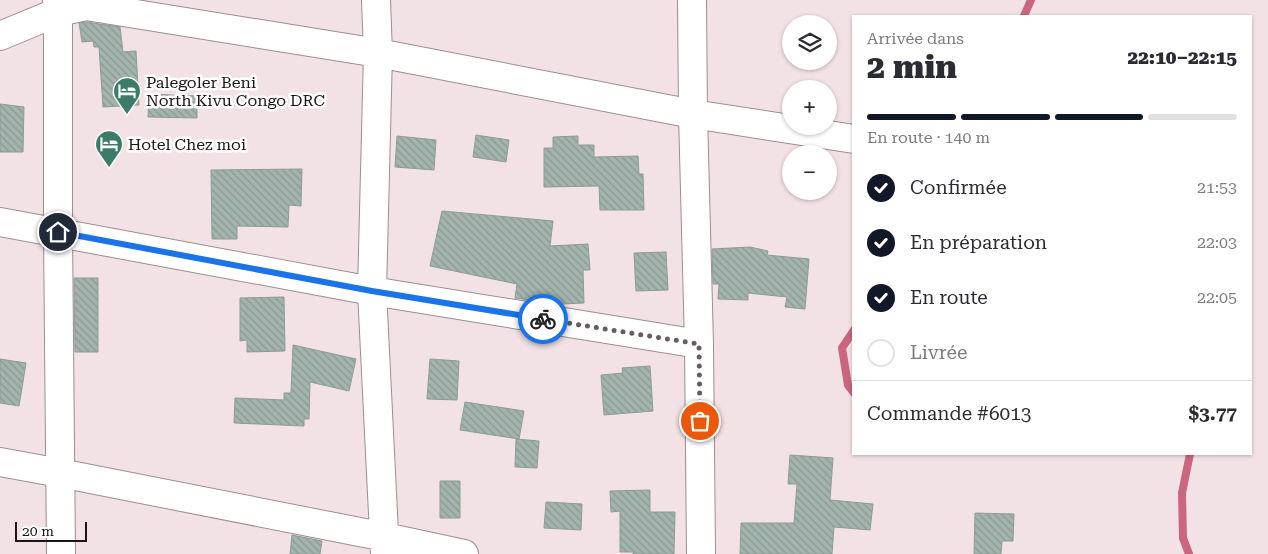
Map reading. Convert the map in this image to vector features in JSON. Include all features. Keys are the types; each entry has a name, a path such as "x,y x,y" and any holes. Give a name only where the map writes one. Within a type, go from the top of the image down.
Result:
{"street":[{"path":"376,0 378,53 372,291 385,545"},
{"path":"692,0 701,554"},
{"path":"58,6 61,554"},
{"path":"0,36 58,6 86,6 378,53 693,114 852,139"},
{"path":"0,222 372,291 699,344"},
{"path":"0,462 60,473 385,545 464,554"}],"building":[{"path":"86,22 120,27 123,52 136,51 139,105 103,107 99,47 94,47 93,41 82,42 79,23"},
{"path":"149,94 197,96 197,118 148,117"},
{"path":"0,104 24,107 23,152 0,152"},
{"path":"476,135 509,140 506,162 473,157"},
{"path":"397,136 436,140 434,170 395,167"},
{"path":"578,136 578,145 594,145 594,157 638,156 639,174 643,174 644,210 600,210 599,186 544,187 544,148 553,148 553,137"},
{"path":"302,169 301,206 289,205 288,227 237,226 237,239 212,239 211,170"},
{"path":"442,211 553,221 550,246 588,244 590,270 583,270 584,303 562,304 515,298 517,284 430,266"},
{"path":"750,247 768,251 767,255 809,259 805,309 785,307 787,297 748,293 748,300 718,299 719,284 713,284 712,249"},
{"path":"666,252 668,290 636,291 634,253"},
{"path":"74,278 98,278 98,352 75,352"},
{"path":"284,297 285,351 247,352 247,340 240,341 240,298"},
{"path":"293,345 356,359 349,391 310,382 309,419 304,419 304,426 234,423 235,398 284,400 284,393 291,393"},
{"path":"0,359 26,363 19,406 0,403"},
{"path":"430,359 459,361 457,400 427,399"},
{"path":"650,366 653,411 604,415 601,375 623,373 622,368"},
{"path":"465,402 524,411 519,439 460,430"},
{"path":"516,439 539,441 537,468 515,467"},
{"path":"790,455 833,458 830,500 873,504 870,530 834,527 832,554 740,554 741,523 794,523 797,484 788,484"},
{"path":"440,481 460,481 460,518 440,518"},
{"path":"650,490 650,512 675,512 674,554 633,554 633,552 620,552 620,511 611,512 610,491"},
{"path":"546,502 582,504 581,530 544,528"},
{"path":"975,513 1014,514 1013,541 1002,541 1001,554 974,554"},
{"path":"292,535 322,541 320,554 290,554"}],"waterway":[{"path":"1024,15 1031,0"},
{"path":"852,333 842,348 848,385 852,390"},
{"path":"1189,554 1183,538 1182,493 1190,455"}],"way so far":[{"path":"543,319 699,344 700,421"}],"place":[{"name":"Palegoler Beni North Kivu Congo DRC","path":"127,115"},
{"name":"Hotel Chez moi","path":"109,168"}],"route":[{"path":"58,232 372,291 543,319"}]}
